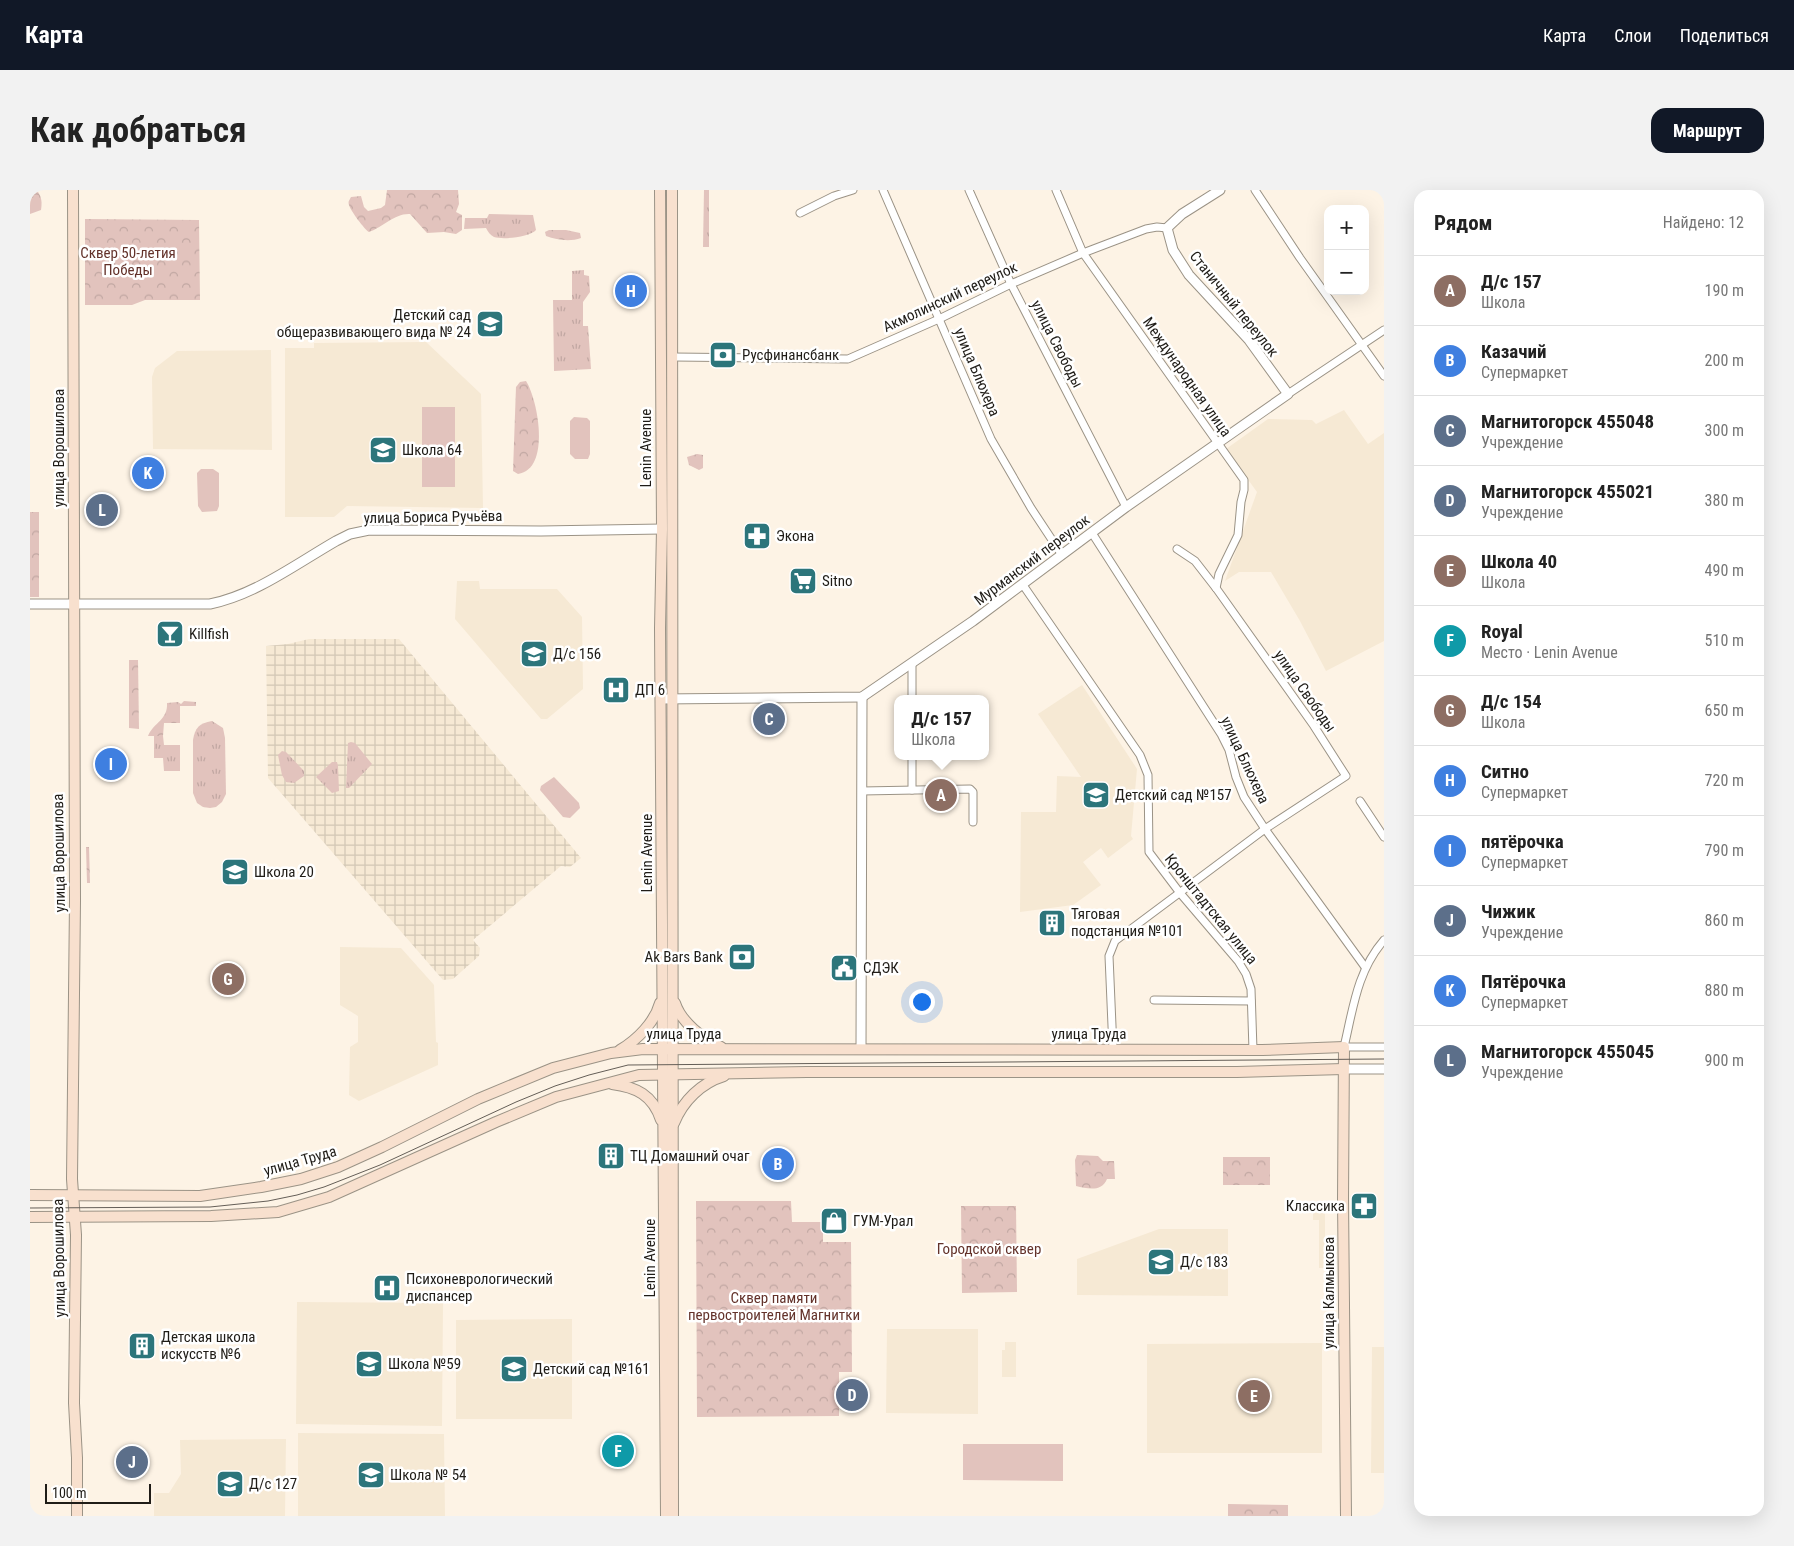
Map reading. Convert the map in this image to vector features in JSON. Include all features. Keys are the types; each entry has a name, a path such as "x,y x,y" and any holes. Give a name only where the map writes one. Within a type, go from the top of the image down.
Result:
{"main road":[{"name":"улица Ворошилова","path":"73,190 75,901 72,1179 76,1241 74,1403 77,1516"},
{"name":"Lenin Avenue","path":"660,190 661,699 668,991"},
{"name":"Lenin Avenue","path":"666,1516 668,991 674,529 672,190"},
{"name":"улица Бориса Ручьёва","path":"662,529 674,529"},
{"path":"668,991 681,1015 691,1026 711,1043 726,1049"},
{"path":"618,1052 646,1029 668,991"},
{"name":"улица Труда","path":"30,1195 200,1196 261,1188 301,1179 338,1167 478,1099 553,1068 618,1052 668,1049 1253,1050 1344,1047"},
{"path":"30,1217 211,1216 278,1212 329,1197 556,1097 639,1075 954,1071 1237,1072 1344,1069 1344,1047"},
{"name":"улица Калмыкова","path":"1344,1069 1343,1199 1346,1516"},
{"path":"606,1084 629,1086 640,1092 658,1111 668,1128 678,1113 699,1090 712,1080 734,1073"},
{"name":"Lenin Avenue","path":"668,1128 674,1516"}],"street":[{"path":"800,213 834,196 853,190"},
{"name":"улица Блюхера","path":"884,190 991,439 1062,555"},
{"name":"улица Свободы","path":"969,190 1011,284 1126,507"},
{"name":"Международная улица","path":"1056,190 1083,253 1244,480 1238,535 1219,574 1216,588"},
{"path":"1166,228 1182,214 1220,190"},
{"path":"1255,190 1361,346 1384,376"},
{"name":"Акмолинский переулок","path":"674,357 848,359 1083,253 1146,229 1166,228"},
{"name":"Станичный переулок","path":"1166,228 1173,250 1189,275 1249,340 1288,394"},
{"name":"Мурманский переулок","path":"862,697 1023,585 1126,507 1288,394 1384,330"},
{"name":"улица Бориса Ручьёва","path":"30,604 210,604 228,601 249,592 336,541 350,534 369,530 551,531 662,529"},
{"name":"улица Блюхера","path":"1092,533 1221,734 1229,750 1236,777 1244,797 1265,830 1365,967"},
{"name":"улица Свободы","path":"1177,549 1195,561 1216,588 1314,726 1346,776 1265,830"},
{"name":"Кронштадтская улица","path":"1023,585 1140,755 1148,775 1149,852 1246,974 1251,989 1253,1050"},
{"path":"912,663 912,695"},
{"path":"661,699 862,697 861,1049"},
{"path":"912,760 912,790"},
{"path":"862,791 972,789 973,822"},
{"path":"1360,801 1384,837"},
{"path":"1112,1049 1109,956 1111,948 1120,936 1265,830"},
{"path":"1384,940 1365,967 1344,1047 1384,1047"},
{"path":"1154,1000 1251,1001"},
{"path":"1344,1069 1384,1069"}],"shaded area":[{"name":"Школа 64","path":"426,342 481,394 483,508 347,506 334,517 285,517 285,348 314,348 314,343"},
{"path":"271,350 272,450 153,449 152,377 155,368 177,351"},
{"path":"1344,410 1368,444 1384,433 1384,641 1326,671 1300,621 1271,572 1239,572 1225,581 1257,492 1226,449 1268,419 1312,420 1316,424"},
{"name":"Д/с 156","path":"457,581 479,581 480,589 557,589 582,617 583,689 547,719 541,719 455,619"},
{"path":"309,639 399,639 581,858 570,867 561,866 473,940 480,948 479,956 453,979 443,980 268,778 266,646 288,644"},
{"name":"Детский сад №157","path":"1082,685 1137,769 1131,836 1133,839 1108,858 1101,848 1083,862 1101,885 1073,905 1020,912 1021,812 1056,812 1057,776 1081,777 1038,714"},
{"path":"340,947 401,948 434,985 438,1065 359,1101 349,1095 350,1047 358,1042 358,1016 340,1005"},
{"path":"1313,1209 1325,1209 1325,1268 1319,1268 1319,1220 1313,1220"},
{"path":"1159,1229 1228,1229 1228,1296 1077,1295 1077,1259"},
{"name":"Школа №59","path":"297,1302 443,1303 442,1426 296,1424"},
{"name":"Детский сад №161","path":"572,1319 572,1419 456,1419 456,1320"},
{"path":"887,1329 978,1329 978,1414 886,1413"},
{"path":"1005,1342 1016,1342 1016,1377 1002,1377 1002,1350 1005,1350"},
{"path":"1322,1343 1322,1453 1147,1453 1147,1344"},
{"path":"1372,1347 1384,1347 1384,1473 1371,1473"},
{"name":"Школа № 54","path":"298,1433 444,1434 445,1516 298,1516"},
{"name":"Д/с 127","path":"286,1439 285,1516 154,1516 154,1493 169,1493 181,1474 180,1440"}],"green space":[{"path":"387,190 458,190 459,204 456,212 462,215 462,230 456,234 444,232 427,233 410,214 405,214 369,232 352,211 349,201 351,197 361,196 364,207 368,211 381,208 385,205"},
{"path":"704,190 709,190 709,247 703,247"},
{"path":"38,192 40,196 41,210 30,214 30,195"},
{"path":"489,214 533,215 536,230 522,236 498,238 489,233 486,228 464,229 465,218 487,218"},
{"name":"Сквер 50-летия Победы","path":"85,219 199,220 200,300 145,300 132,305 85,305"},
{"path":"549,230 566,230 580,233 581,238 555,239 546,236 545,232"},
{"path":"584,270 584,275 589,276 590,292 583,302 583,326 588,326 591,369 554,371 553,300 572,300 572,271"},
{"path":"526,381 537,417 538,447 535,460 528,469 518,474 513,471 516,387 520,382"},
{"path":"422,407 455,407 455,487 422,487"},
{"path":"574,417 587,418 590,421 590,454 588,459 575,459 570,454 570,421"},
{"path":"697,454 703,455 703,468 699,470 689,465 687,457"},
{"path":"201,469 213,469 219,473 219,506 217,511 202,512 198,506 197,473"},
{"path":"30,512 39,512 39,597 30,597"},
{"path":"129,660 138,660 139,729 129,728"},
{"path":"184,701 196,702 196,706 180,706 180,723 164,723 163,736 148,736 163,717 167,709 167,703 178,702 181,704"},
{"path":"212,721 223,728 225,738 226,794 222,802 216,807 210,808 203,807 197,803 193,793 193,740 198,727"},
{"path":"154,736 163,736 164,745 180,745 180,771 164,771 163,758 154,758"},
{"path":"348,743 355,743 372,764 349,788 346,788"},
{"path":"282,751 286,752 304,771 304,776 294,783 286,782 282,775 278,755"},
{"path":"332,762 337,762 338,766 339,791 332,793 316,777"},
{"path":"554,777 579,803 580,808 570,818 563,817 540,790 541,786"},
{"path":"86,847 89,847 90,883 87,883"},
{"path":"1077,1155 1098,1156 1103,1161 1114,1161 1115,1179 1107,1179 1102,1186 1094,1189 1076,1186 1075,1160"},
{"path":"1223,1157 1270,1157 1270,1185 1223,1185"},
{"name":"Сквер памяти первостроителей Магнитки","path":"696,1201 791,1201 792,1222 823,1222 823,1242 851,1242 852,1372 839,1372 839,1416 697,1417"},
{"name":"Городской сквер","path":"961,1206 1016,1206 1017,1292 962,1293"},
{"path":"963,1444 1063,1444 1063,1481 963,1480"},
{"path":"1228,1504 1288,1505 1288,1516 1228,1516"}],"tram line":[{"path":"30,1208 210,1207 268,1201 297,1195 324,1187 380,1165 555,1086 628,1065 1384,1059"}],"place":[{"name":"Ситно","path":"631,291"},
{"name":"Детский сад общеразвивающего вида № 24","path":"490,324"},
{"name":"Русфинансбанк","path":"723,355"},
{"name":"Школа 64","path":"383,450"},
{"name":"Пятёрочка","path":"148,473"},
{"name":"Магнитогорск 455045","path":"102,510"},
{"name":"Экона","path":"757,536"},
{"name":"Sitno","path":"803,581"},
{"name":"Killfish","path":"170,634"},
{"name":"Д/с 156","path":"534,654"},
{"name":"ДП 6","path":"616,690"},
{"name":"Магнитогорск 455048","path":"769,719"},
{"name":"пятёрочка","path":"111,764"},
{"name":"Д/с 157","path":"941,795"},
{"name":"Детский сад №157","path":"1096,795"},
{"name":"Школа 20","path":"235,872"},
{"name":"Тяговая подстанция №101","path":"1052,923"},
{"name":"Ak Bars Bank","path":"742,957"},
{"name":"СДЭК","path":"844,968"},
{"name":"Д/с 154","path":"228,979"},
{"name":"ТЦ Домашний очаг","path":"611,1156"},
{"name":"Казачий","path":"778,1164"},
{"name":"Классика","path":"1364,1206"},
{"name":"ГУМ-Урал","path":"834,1221"},
{"name":"Д/с 183","path":"1161,1262"},
{"name":"Психоневрологический диспансер","path":"387,1288"},
{"name":"Детская школа искусств №6","path":"142,1346"},
{"name":"Школа №59","path":"369,1364"},
{"name":"Детский сад №161","path":"514,1369"},
{"name":"Магнитогорск 455021","path":"852,1395"},
{"name":"Школа 40","path":"1254,1396"},
{"name":"Royal","path":"618,1451"},
{"name":"Чижик","path":"132,1462"},
{"name":"Школа № 54","path":"371,1475"},
{"name":"Д/с 127","path":"230,1484"}]}
